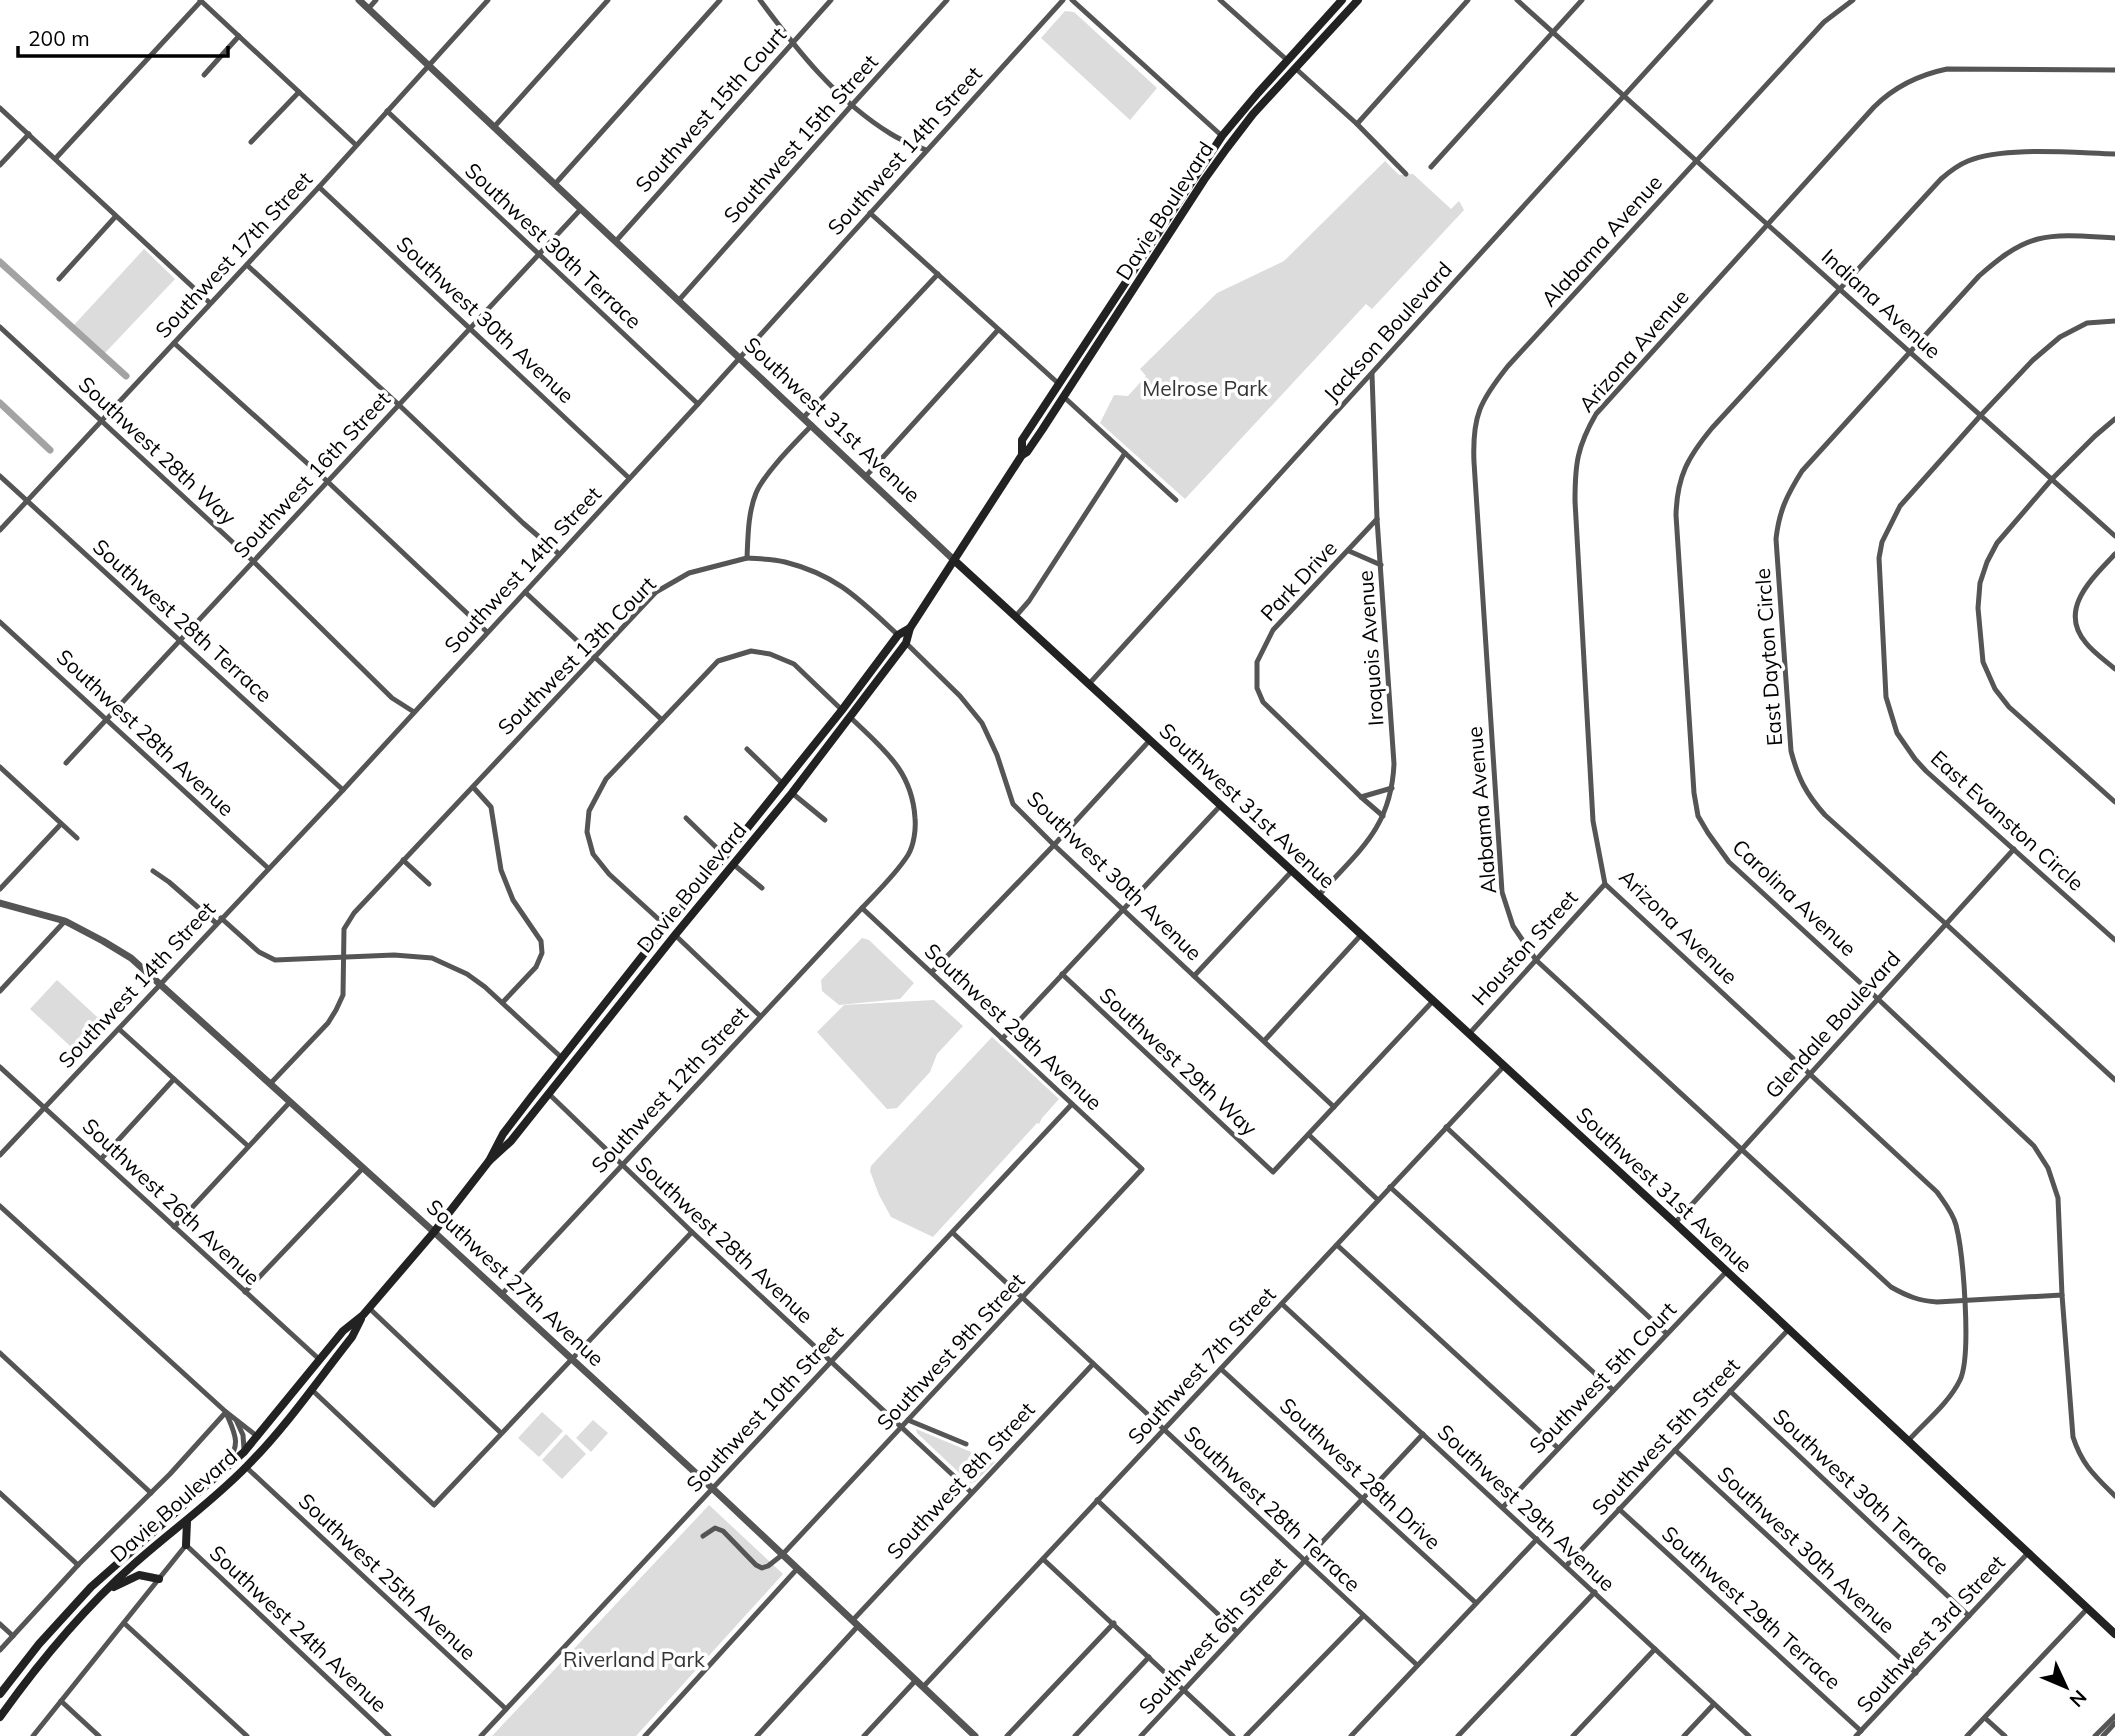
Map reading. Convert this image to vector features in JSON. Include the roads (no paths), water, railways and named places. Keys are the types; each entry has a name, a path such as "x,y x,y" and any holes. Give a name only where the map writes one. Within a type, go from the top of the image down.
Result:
{"main road":[{"name":"Davie Boulevard","path":"1022,455 1022,440 1222,136 1342,0"},
{"name":"Davie Boulevard","path":"0,1694 39,1644 91,1587 209,1485 258,1437 343,1331 366,1311 434,1232 489,1161 511,1141 792,793 906,643 910,628 1204,180 1253,114 1358,0"},
{"path":"1204,180 1222,148 1222,136"},
{"name":"Southwest 31st Avenue","path":"955,561 1727,1271 2115,1634"},
{"name":"Davie Boulevard","path":"489,1161 503,1134 666,926 870,675 898,635 910,628"},
{"path":"851,718 850,709 870,675"},
{"path":"712,891 726,866 725,856"},
{"path":"549,1094 547,1083 562,1058"},
{"name":"Davie Boulevard","path":"0,1717 48,1652 103,1593 246,1467 352,1337 366,1311"},
{"path":"246,1467 268,1425"},
{"path":"228,1485 240,1466 244,1452"},
{"path":"186,1545 187,1520"},
{"path":"103,1593 136,1576 159,1578"}],"street":[{"path":"56,158 200,0 356,145"},
{"name":"Southwest 31st Avenue","path":"359,0 955,561"},
{"path":"368,9 376,0"},
{"name":"Southwest 17th Street","path":"0,530 319,187 488,0"},
{"path":"494,127 608,0"},
{"path":"555,184 720,0"},
{"path":"760,0 792,43 851,106 893,136 926,150"},
{"name":"Southwest 15th Court","path":"616,241 831,0"},
{"name":"Southwest 15th Street","path":"679,300 947,0"},
{"name":"Southwest 14th Street","path":"0,1155 343,790 698,404 1063,0"},
{"path":"1072,0 1222,136"},
{"path":"1220,0 1287,60"},
{"path":"1357,124 1468,0"},
{"name":"Indiana Avenue","path":"1517,0 2115,536"},
{"path":"1431,167 1583,0"},
{"name":"Jackson Boulevard","path":"1088,685 1711,0"},
{"name":"Alabama Avenue","path":"1853,0 1824,22 1508,366 1485,398 1475,425 1474,462 1502,892 1513,926 1536,960 1891,1287 1920,1301 2062,1295"},
{"path":"204,75 239,36"},
{"path":"1295,68 1357,124 1406,174"},
{"name":"Arizona Avenue","path":"1908,1441 1949,1397 1960,1381 1965,1366 1964,1300 1955,1222 1937,1192 1605,884 1594,821 1576,501 1577,458 1583,437 1596,414 1874,107 1899,86 1929,73 1947,69 2115,70"},
{"path":"251,142 299,92"},
{"path":"0,108 210,303"},
{"name":"Southwest 30th Terrace","path":"387,111 698,404"},
{"path":"0,165 29,134"},
{"name":"Carolina Avenue","path":"2115,154 2004,154 1969,161 1952,169 1928,191 1694,450 1679,481 1676,515 1693,779 1698,816 1729,862 2034,1146 2048,1168 2058,1198 2073,1437 2077,1452 2087,1468 2115,1496"},
{"name":"Southwest 30th Avenue","path":"319,187 629,478"},
{"name":"Southwest 16th Street","path":"66,763 581,209"},
{"path":"870,213 1059,384"},
{"path":"58,279 116,216"},
{"name":"East Dayton Circle","path":"2115,237 2039,239 2008,252 1979,276 1802,471 1782,506 1776,539 1791,751 1797,774 1808,796 1825,815 2115,1080"},
{"path":"247,265 559,554"},
{"path":"803,418 937,274"},
{"name":"East Evanston Circle","path":"2115,321 2087,323 2060,337 2033,360 1900,506 1882,542 1879,558 1886,697 1897,733 1915,759 2115,940"},
{"name":"Southwest 28th Way","path":"0,327 253,561 392,698 414,712"},
{"path":"866,476 998,330"},
{"path":"174,343 328,482 487,632"},
{"name":"Iroquois Avenue","path":"1318,896 1374,833 1392,788 1394,764 1377,519 1372,374"},
{"path":"1064,397 1176,500"},
{"path":"2115,419 2052,479 1997,543 1980,583 1978,608 1983,662 1995,689 2009,707 2115,802"},
{"path":"812,425 782,456 757,492 748,524 747,558 784,561 838,583 898,635"},
{"path":"1016,617 1125,453"},
{"name":"Southwest 28th Terrace","path":"0,476 343,790"},
{"name":"Park Drive","path":"1377,519 1273,630 1257,662 1256,675 1257,688 1264,702 1383,816"},
{"path":"1349,551 1381,565"},
{"path":"2115,554 2081,593 2076,613 2079,632 2086,643 2115,669"},
{"name":"Southwest 13th Court","path":"270,1084 328,1023 336,1010 342,996 344,929 354,913 656,592 689,573 747,558"},
{"path":"525,592 662,720"},
{"name":"Southwest 28th Avenue","path":"0,622 268,868"},
{"name":"Southwest 30th Avenue","path":"906,643 960,696 982,723 997,755 1013,804 1334,1107"},
{"path":"666,926 609,874 593,854 587,832 589,811 606,779 718,661 751,651 770,654 793,664 842,710"},
{"path":"851,718 891,756 905,775 914,801 916,827 909,852 862,908"},
{"path":"932,972 1150,740"},
{"path":"747,749 782,783"},
{"path":"1,769 77,838"},
{"path":"473,787 491,807 501,870 513,900 541,941 542,953 536,967 503,1002"},
{"path":"1361,797 1392,788"},
{"path":"792,793 825,820"},
{"path":"1002,1039 1221,805"},
{"path":"686,818 725,856"},
{"path":"0,889 61,824"},
{"name":"Glendale Boulevard","path":"1675,1223 2014,849"},
{"path":"403,860 429,884"},
{"path":"733,864 762,888"},
{"path":"153,871 216,923"},
{"path":"1194,976 1292,871"},
{"name":"Houston Street","path":"1469,1034 1605,884"},
{"name":"Southwest 27th Avenue","path":"0,904 65,921 131,958 712,1488 974,1736"},
{"name":"Southwest 29th Avenue","path":"862,908 1142,1170"},
{"name":"Southwest 12th Street","path":"501,1295 862,908"},
{"path":"221,918 259,952 275,960 394,955 432,958 467,974 503,1002 562,1058"},
{"path":"0,991 65,921"},
{"path":"675,935 760,1016"},
{"path":"1264,1041 1361,935"},
{"name":"Southwest 29th Way","path":"1062,974 1273,1172 1309,1135"},
{"path":"1378,1200 1309,1135 1433,1001"},
{"path":"118,1028 248,1146"},
{"name":"Southwest 7th Street","path":"923,1687 1504,1066"},
{"name":"Southwest 26th Avenue","path":"0,1067 320,1360"},
{"path":"101,1159 174,1079"},
{"name":"Southwest 28th Avenue","path":"549,1094 692,1232 971,1492"},
{"path":"174,1227 289,1103"},
{"name":"Southwest 10th Street","path":"481,1736 1072,1104"},
{"path":"1446,1127 1666,1334"},
{"path":"245,1292 363,1168"},
{"name":"Southwest 9th Street","path":"782,1555 1142,1170"},
{"path":"1390,1187 1613,1390"},
{"path":"0,1206 226,1412 258,1437"},
{"path":"310,1389 434,1505 692,1232"},
{"name":"Southwest 28th Terrace","path":"953,1233 1417,1665"},
{"path":"1336,1245 1558,1448"},
{"name":"Southwest 5th Court","path":"1503,1507 1727,1271"},
{"name":"Southwest 29th Avenue","path":"1282,1304 1749,1736"},
{"path":"366,1311 501,1433"},
{"name":"Southwest 5th Street","path":"1566,1566 1788,1329"},
{"path":"0,1353 151,1493"},
{"name":"Southwest 8th Street","path":"757,1736 971,1492 1093,1364"},
{"name":"Southwest 28th Drive","path":"1222,1369 1476,1603"},
{"name":"Southwest 30th Terrace","path":"1730,1391 1969,1616"},
{"path":"209,1485 236,1448 235,1436 226,1412"},
{"path":"0,1650 226,1412"},
{"path":"237,1420 244,1440 244,1452"},
{"path":"908,1420 966,1444"},
{"name":"Southwest 6th Street","path":"1141,1736 1423,1434"},
{"name":"Southwest 30th Avenue","path":"1675,1450 1916,1673"},
{"name":"Southwest 25th Avenue","path":"246,1467 506,1709"},
{"path":"0,1493 78,1565"},
{"path":"1097,1500 1237,1632"},
{"name":"Southwest 29th Terrace","path":"1619,1509 1859,1733"},
{"path":"703,1536 715,1528 723,1531 762,1568 782,1555"},
{"path":"1351,1736 1537,1539"},
{"path":"33,1736 186,1545"},
{"name":"Southwest 24th Avenue","path":"186,1545 389,1736"},
{"name":"Southwest 3rd Street","path":"1859,1733 2028,1553"},
{"path":"1043,1559 1233,1736"},
{"path":"650,1734 797,1569"},
{"path":"1458,1736 1595,1592"},
{"path":"1967,1736 2088,1608"},
{"path":"1246,1736 1363,1616"},
{"path":"124,1623 247,1736"},
{"path":"1007,1736 1114,1623"},
{"path":"0,1624 13,1636"},
{"path":"1573,1736 1655,1649"},
{"path":"1075,1736 1149,1657"},
{"path":"864,1736 916,1680"},
{"path":"61,1701 99,1736"},
{"path":"1684,1736 1714,1704"},
{"path":"2095,1736 2115,1716"},
{"path":"1985,1718 2004,1736"},
{"path":"2103,1736 2115,1723"}],"waterway":[{"path":"0,262 126,376"},
{"path":"0,403 50,450"}],"park label":[{"name":"Melrose Park","path":"1205,389"},
{"name":"Riverland Park","path":"634,1660"}]}
